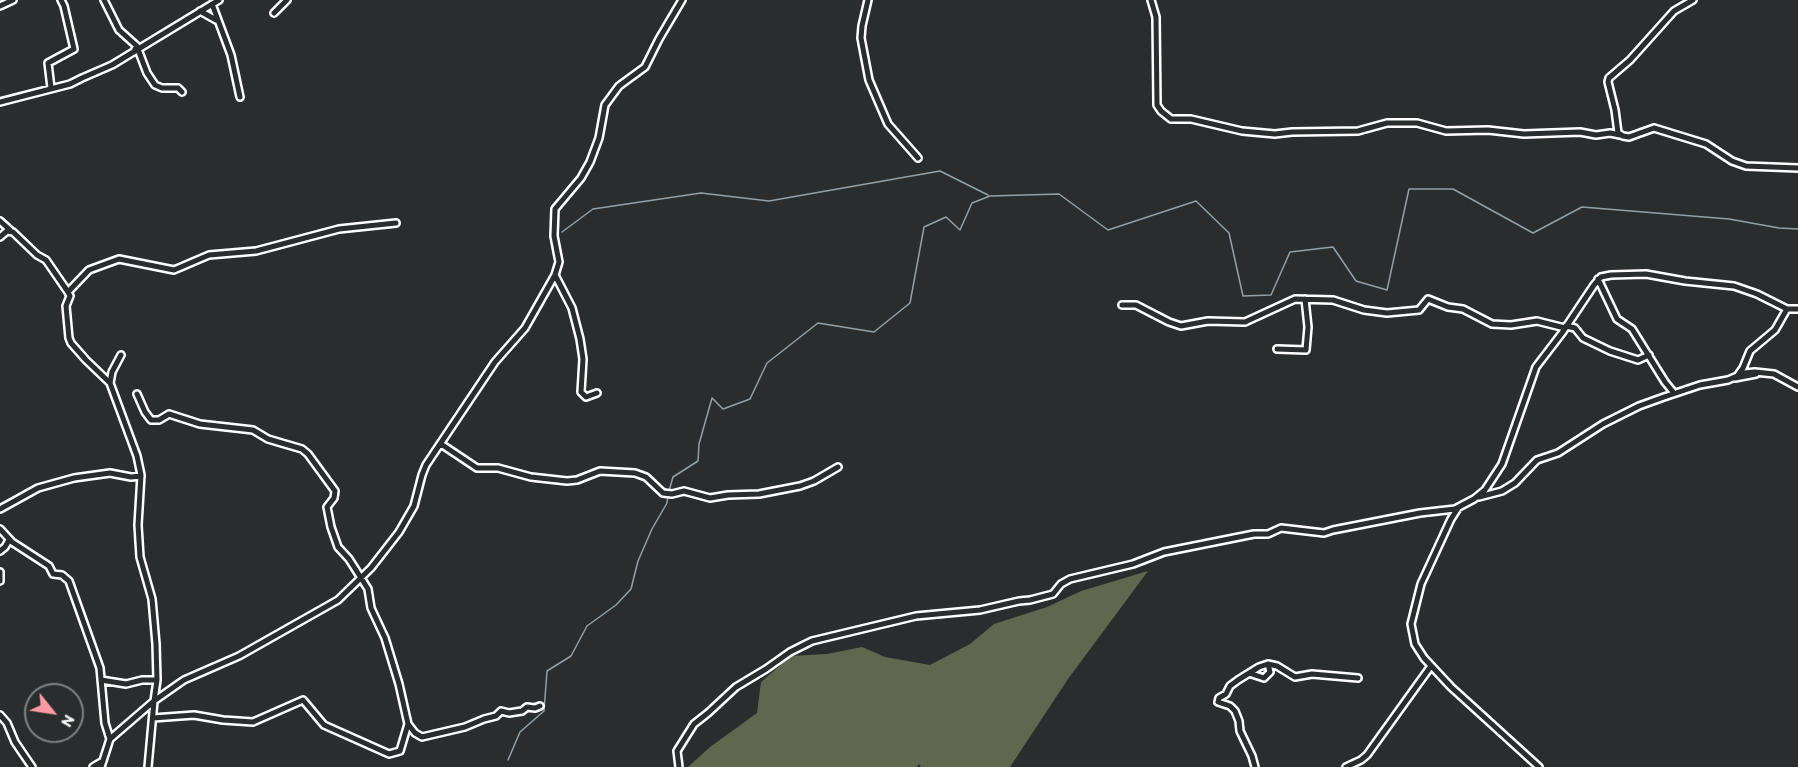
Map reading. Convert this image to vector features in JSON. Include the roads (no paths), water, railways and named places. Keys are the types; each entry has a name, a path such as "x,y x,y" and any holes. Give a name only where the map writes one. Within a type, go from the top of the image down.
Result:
{"street":[{"path":"0,6 13,0"},
{"path":"51,88 48,63 74,49 61,0"},
{"path":"104,0 119,30 138,49 148,76 155,85 162,88 178,88 182,92"},
{"path":"0,102 70,84 112,64 219,0"},
{"path":"274,13 287,0"},
{"path":"93,767 102,764 110,739 153,701 184,680 239,656 338,600 362,577 408,519 416,501 423,471 495,362 525,328 555,275 559,262 554,239 555,209 590,162 599,138 603,110 608,99 619,86 645,67 682,0"},
{"path":"868,0 861,38 868,80 888,124 918,158"},
{"path":"1151,0 1156,17 1157,105 1171,119 1191,119 1242,130 1275,134 1358,131 1391,123 1417,123 1446,131 1488,130 1524,134 1580,132 1596,135 1610,133 1629,137 1654,128 1701,141 1732,161 1746,166 1798,168"},
{"path":"1620,135 1617,131 1609,78 1629,60 1674,11 1693,0"},
{"path":"212,4 216,20 231,55 240,98"},
{"path":"200,10 216,20"},
{"path":"0,221 37,255 46,260 68,292 70,296 66,303 66,313 71,343 110,383 137,456 141,476 138,525 140,557 154,610 157,680 153,701 148,767"},
{"path":"68,292 89,270 114,260 135,260 174,270 209,255 256,251 339,229 396,223"},
{"path":"0,237 10,230"},
{"path":"1479,497 1502,464 1536,367 1598,279 1611,275 1646,274 1684,281 1734,286 1787,309 1798,309"},
{"path":"555,275 572,308 580,339 583,359 580,374 581,392 585,397 597,393"},
{"path":"1598,279 1617,318 1632,329 1662,378 1674,393"},
{"path":"1277,349 1306,350 1308,327 1305,299"},
{"path":"1122,305 1136,305 1181,326 1208,321 1245,322 1260,317 1290,300 1333,300 1372,312 1387,313 1419,310 1428,299 1444,306 1463,309 1492,324 1511,325 1537,321 1575,328 1583,338 1610,351 1638,360 1650,355"},
{"path":"1745,371 1750,351 1775,330 1787,309"},
{"path":"110,383 112,372 121,355"},
{"path":"1735,377 1745,371 1763,371 1774,374 1798,387"},
{"path":"679,767 677,751 694,724 736,687 790,651 812,641 916,616 980,609 1030,600 1053,594 1061,584 1070,579 1133,564 1164,552 1254,534 1268,534 1281,528 1321,534 1420,513 1458,508 1479,497 1502,491 1515,483 1537,460 1558,453 1603,424 1632,410 1700,385 1749,376 1763,371"},
{"path":"136,394 152,420 159,420 171,414 200,424 253,430 268,440 305,451 334,488 334,498 327,507 331,527 338,547 362,577 368,589 375,620 385,638 399,684 408,724 415,734 422,737 465,727 496,716 501,711 516,712 527,707 540,706"},
{"path":"441,444 477,468 498,468 531,477 567,481 577,480 603,470 635,473 646,477 663,494 684,491 710,498 759,494 800,486 838,467"},
{"path":"0,509 38,488 74,478 110,473 131,477 141,476"},
{"path":"1458,508 1421,584 1411,624 1417,648 1431,666 1539,767"},
{"path":"0,529 9,540 49,566 53,574 62,575 69,581 100,668 105,723 110,739"},
{"path":"0,551 9,540"},
{"path":"0,572 0,581"},
{"path":"1250,674 1264,678 1270,672 1268,664"},
{"path":"1255,767 1234,711 1230,706 1218,700 1226,694 1230,686 1260,666 1268,664 1282,668 1292,677 1312,674 1358,678"},
{"path":"1346,767 1367,755 1431,666"},
{"path":"101,680 126,684 142,680 157,680"},
{"path":"153,718 194,715 253,722 303,700 324,725 389,754 400,751 408,724"},
{"path":"0,715 7,723 15,742 33,767"}],"waterway":[{"path":"562,232 593,209 701,193 769,201 940,171 988,195"},
{"path":"669,491 673,477 698,461 699,444 712,398 723,409 750,399 767,363 818,323 874,332 910,303 924,227 946,217 960,230 972,203 990,196 1059,194 1108,230 1196,201 1229,233 1243,296 1271,295 1290,252 1333,247 1356,281 1387,290 1409,189 1453,189 1533,233 1582,207 1729,219 1798,229"},
{"path":"508,760 520,732 544,711 547,671 571,656 587,626 616,605 631,589 638,561 667,503 668,495"}]}
